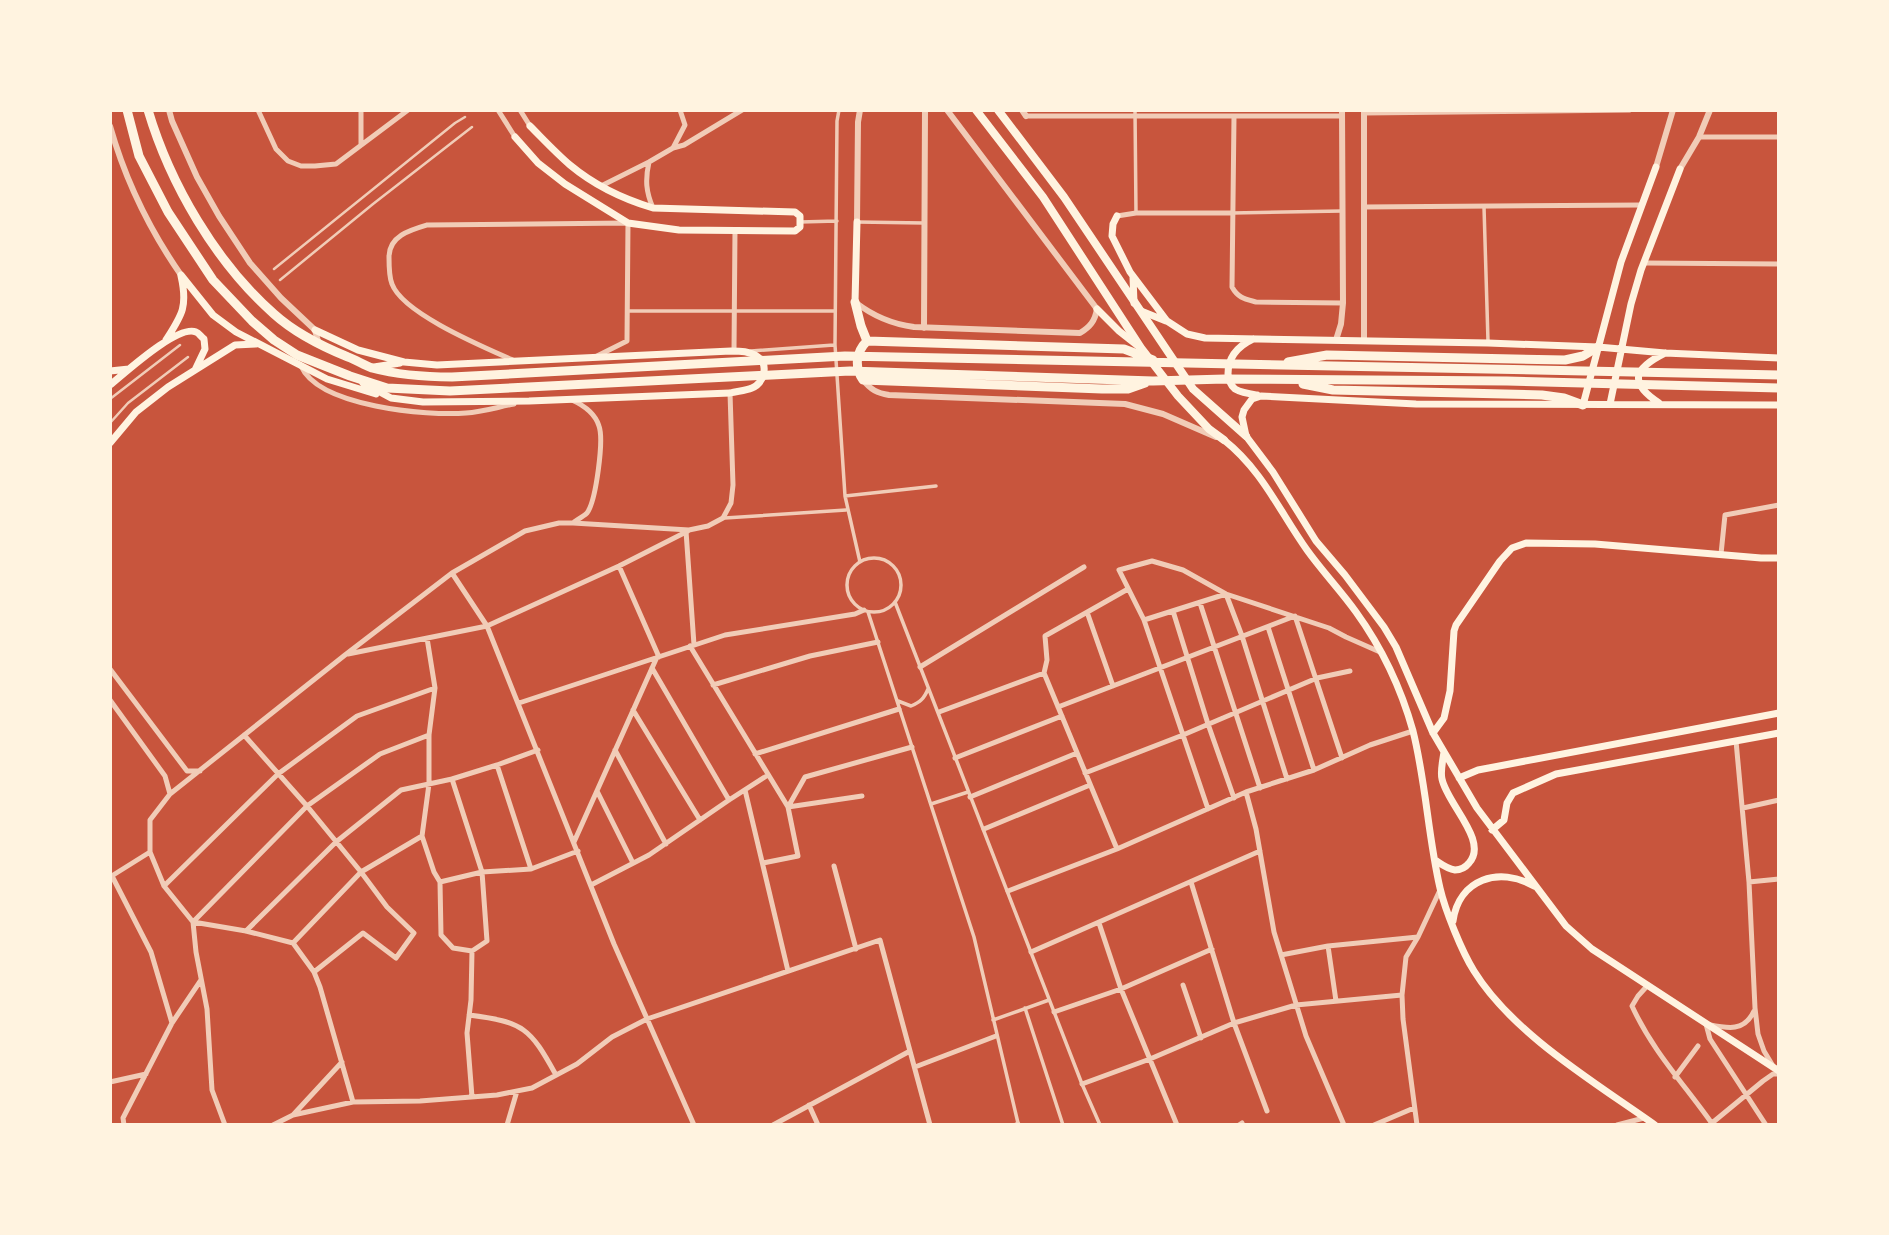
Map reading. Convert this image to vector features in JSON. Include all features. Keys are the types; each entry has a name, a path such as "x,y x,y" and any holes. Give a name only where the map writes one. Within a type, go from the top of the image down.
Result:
{"highway":[{"path":"127,110 139,156 168,212 213,280 259,327 297,355 387,387 450,391 850,371 1153,381 1507,381 1779,388"},
{"path":"148,110 160,147 185,197 215,247 251,292 275,315 319,345 371,367 423,377 845,356 1779,375"},
{"path":"855,302 867,341"},
{"path":"1153,381 1128,389 863,380 858,369 858,357 867,341 1124,349 1161,363"},
{"path":"1267,365 1327,355 1565,360 1583,356 1598,347"},
{"path":"297,355 301,366"},
{"path":"1284,380 1332,390 1542,395 1564,398 1583,405"}],"main road":[{"path":"976,110 1043,197 1141,348 1178,396 1209,429 1237,450 1269,489 1306,548 1356,612 1383,653 1402,696 1413,731 1440,890 1473,970 1485,988 1513,1017 1563,1059 1655,1125"},
{"path":"998,110 1064,197 1193,388 1245,436 1273,472 1315,541 1367,604 1396,647 1433,733 1476,808 1566,926 1592,949 1777,1071"},
{"path":"515,137 538,163 628,223 679,230 795,230 800,227 800,216 795,212 653,208 633,202 601,186 569,165 530,126"},
{"path":"1583,405 1621,262 1656,167"},
{"path":"1610,404 1631,303 1679,169"},
{"path":"1117,216 1112,236 1133,276 1167,321"},
{"path":"855,302 857,222"},
{"path":"181,275 213,315 236,332 327,379 391,398 423,402 529,401 730,393 753,388 762,381 765,368 761,358 746,351 437,365 404,362 358,350 315,330"},
{"path":"166,340 182,315 184,291 181,275"},
{"path":"1133,276 1137,307"},
{"path":"1137,307 1187,334 1205,338 1488,343 1778,357"},
{"path":"1097,309 1141,348"},
{"path":"110,385 166,340 186,331 196,332 204,339 205,349 195,370"},
{"path":"1264,338 1244,343 1231,359 1229,380 1242,392 1261,396 1416,404 1779,405"},
{"path":"110,443 136,412 169,387 235,345 260,344 297,355"},
{"path":"1661,404 1646,395 1639,379 1643,366 1665,353"},
{"path":"371,367 404,362"},
{"path":"110,371 130,369"},
{"path":"351,376 391,398"},
{"path":"1245,436 1242,417 1244,410 1252,399 1261,396"},
{"path":"1433,733 1444,718 1450,691 1454,631 1500,561 1512,548 1526,543 1595,544 1779,558"},
{"path":"1459,778 1478,770 1779,713"},
{"path":"1492,830 1504,820 1507,803 1513,793 1556,774 1779,733"},
{"path":"1435,860 1458,870 1472,859 1476,848 1441,778 1444,751"},
{"path":"1555,757 1556,774"},
{"path":"1453,924 1455,908 1463,895 1484,880 1514,877 1537,888"}],"street":[{"path":"169,110 197,177 219,216 250,262 281,298 315,330 319,345"},
{"path":"258,110 276,149 288,161 301,166 336,164 408,110"},
{"path":"361,110 361,145"},
{"path":"498,110 515,137"},
{"path":"520,110 530,126"},
{"path":"673,148 685,125 680,110"},
{"path":"601,186 673,148 684,145 742,110"},
{"path":"839,110 835,345 845,496 860,562"},
{"path":"860,110 857,222 924,223"},
{"path":"923,328 925,110"},
{"path":"855,302 895,325 923,328 1080,334 1096,319 1097,309 947,110"},
{"path":"1364,340 1364,112 1630,110"},
{"path":"1656,167 1673,110"},
{"path":"1679,169 1699,137 1710,110"},
{"path":"1024,113 1221,114 1234,117 1342,113 1343,303 1336,340"},
{"path":"1135,113 1136,213"},
{"path":"1234,117 1232,287 1236,295 1256,302 1343,303"},
{"path":"110,126 135,195 163,248 181,275"},
{"path":"1699,137 1779,137"},
{"path":"649,162 646,175 647,193 653,208"},
{"path":"1364,207 1642,205"},
{"path":"1485,207 1488,343"},
{"path":"1117,216 1136,213 1342,211"},
{"path":"800,222 837,221"},
{"path":"515,361 451,332 405,301 392,285 389,251 396,239 410,230 427,225 628,223 627,341 595,358"},
{"path":"734,351 735,230"},
{"path":"1644,262 1779,264"},
{"path":"627,311 835,311"},
{"path":"746,351 835,345"},
{"path":"301,366 305,374 325,390 347,399 411,411 469,413 529,401"},
{"path":"863,380 869,388 889,395 1125,404 1163,414 1224,440"},
{"path":"723,518 730,503 733,485 730,393"},
{"path":"569,399 583,405 600,426 601,448 593,498 587,513 573,523"},
{"path":"845,496 936,486"},
{"path":"1721,554 1725,515 1779,505"},
{"path":"345,655 487,626 619,566 688,531 708,526 723,518 847,510"},
{"path":"225,1125 212,1090 207,1009 193,922 164,886 150,852 150,820 170,794 452,573 525,531 559,523 573,523 688,531"},
{"path":"688,531 692,646 788,807 798,856 763,863"},
{"path":"519,703 725,635 866,611 883,611 895,602 901,587 897,571 891,564 876,558 860,562 848,576 848,594 853,602 866,611 878,642 974,937 1018,1124"},
{"path":"1208,809 1144,621 1119,570 1152,561 1183,570 1226,594 1329,628 1383,653"},
{"path":"619,566 658,657"},
{"path":"920,667 1084,567"},
{"path":"452,573 487,626 591,885 694,1125"},
{"path":"1117,849 1044,673 1047,660 1045,636 1128,589"},
{"path":"1144,621 1226,594"},
{"path":"1226,594 1287,779"},
{"path":"895,602 1100,1125"},
{"path":"1200,603 1260,788"},
{"path":"1173,611 1234,797"},
{"path":"1087,612 1113,686"},
{"path":"1058,707 1295,616"},
{"path":"1295,616 1342,758"},
{"path":"1268,627 1314,770"},
{"path":"427,638 435,688 429,735 429,783 422,836 440,882 441,935 453,948 472,951 487,941 482,872 453,779"},
{"path":"713,685 810,656 878,642"},
{"path":"574,842 658,657"},
{"path":"652,668 729,800"},
{"path":"110,669 187,771 200,771"},
{"path":"1086,774 1317,678 1350,671"},
{"path":"939,712 1044,673"},
{"path":"164,886 278,774 357,716 435,688"},
{"path":"896,699 911,706 925,697 928,689"},
{"path":"110,700 165,776 170,794"},
{"path":"755,754 900,709"},
{"path":"633,710 700,821"},
{"path":"955,758 1062,716"},
{"path":"1008,891 1117,849 1246,792 1314,770 1370,745 1413,731"},
{"path":"244,735 307,806 387,907 414,933 396,958 363,933 314,972"},
{"path":"193,922 307,806 380,754 429,735"},
{"path":"1648,985 1632,1006 1675,1077 1713,1124 1777,1071 1764,1051 1758,1034 1737,741"},
{"path":"788,807 804,777 912,747"},
{"path":"246,931 336,842 401,790 453,779 538,750"},
{"path":"615,750 666,844"},
{"path":"931,804 969,795 1077,753"},
{"path":"497,765 531,869"},
{"path":"591,885 666,844 768,775"},
{"path":"984,829 1090,785"},
{"path":"745,790 788,971"},
{"path":"597,791 633,863"},
{"path":"1246,792 1281,955 1306,1036 1344,1125"},
{"path":"788,807 862,796"},
{"path":"1743,808 1779,800"},
{"path":"293,943 361,872 422,836"},
{"path":"440,882 482,872 531,869 578,851"},
{"path":"1031,952 1260,851"},
{"path":"150,852 111,877 151,952 172,1023"},
{"path":"834,866 856,949"},
{"path":"1749,882 1779,879"},
{"path":"1191,882 1234,1024 1266,1111"},
{"path":"1417,1125 1402,995 1406,957 1440,890"},
{"path":"193,922 293,943 314,972 320,986 353,1102"},
{"path":"1099,923 1121,989 1177,1125"},
{"path":"1281,955 1328,946 1418,937"},
{"path":"272,1125 293,1115 353,1102 472,1097 532,1088 577,1065 612,1037 647,1019 880,940 930,1125"},
{"path":"1328,946 1336,1001"},
{"path":"1054,1012 1121,989 1212,949"},
{"path":"472,951 468,1046 472,1097"},
{"path":"124,1125 123,1118 172,1023 201,980"},
{"path":"1183,985 1201,1038"},
{"path":"1082,1084 1234,1024 1296,1005 1402,995"},
{"path":"993,1020 1049,1000"},
{"path":"1025,1008 1063,1125"},
{"path":"1755,1008 1751,1018 1742,1026 1728,1029 1706,1024 1710,1039 1766,1125"},
{"path":"469,1015 499,1019 521,1027 539,1044 556,1075"},
{"path":"915,1067 996,1036"},
{"path":"1675,1077 1698,1046"},
{"path":"773,1125 910,1051"},
{"path":"293,1115 342,1062"},
{"path":"110,1082 146,1074"},
{"path":"507,1125 517,1091"},
{"path":"809,1105 818,1125"},
{"path":"1374,1125 1414,1108"},
{"path":"1617,1125 1645,1117"}],"lane":[{"path":"274,269 465,117"},
{"path":"280,280 472,127"},
{"path":"110,399 180,345"},
{"path":"110,423 128,403 188,357"}]}
